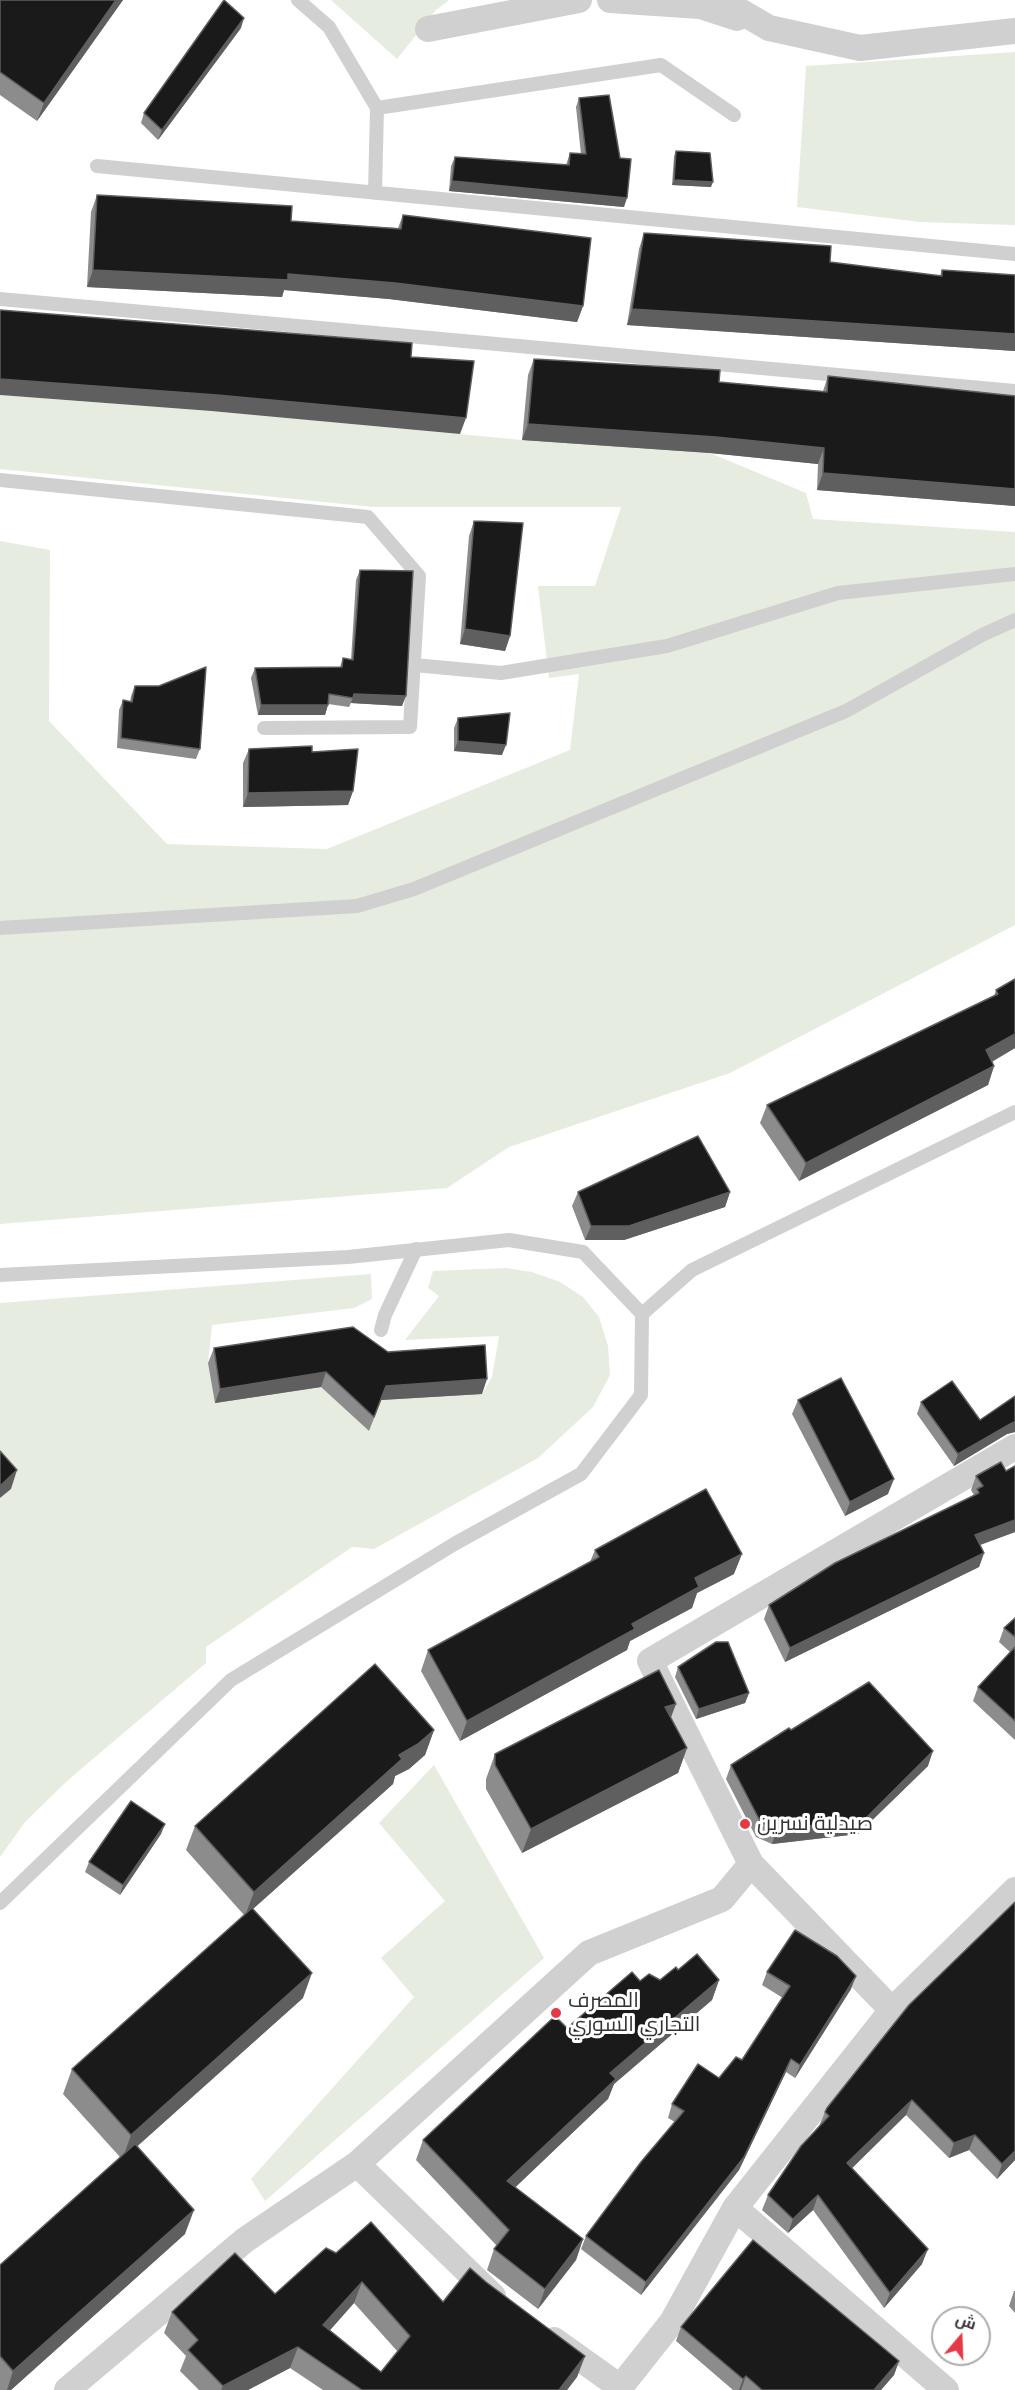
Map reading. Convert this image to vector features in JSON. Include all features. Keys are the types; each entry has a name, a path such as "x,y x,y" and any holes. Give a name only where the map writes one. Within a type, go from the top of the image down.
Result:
{"street":[{"path":"428,29 579,0"},
{"path":"610,0 700,6 769,28 860,48 1015,31"},
{"path":"721,0 769,28"},
{"path":"892,2010 751,1864 650,1661 1015,1448"},
{"path":"67,2390 244,2240 357,2164 589,1953 722,1899 751,1864"},
{"path":"357,2164 487,2291 619,2388 672,2322 735,2208 892,2010 1015,1890"},
{"path":"735,2208 946,2390"}],"lane":[{"path":"298,0 329,27 376,108 375,193"},
{"path":"376,108 661,65 734,115"},
{"path":"97,166 1015,254"},
{"path":"0,298 1015,391"},
{"path":"0,480 368,517 419,576 410,727 264,728"},
{"path":"414,665 501,673 667,646 838,593 1015,574"},
{"path":"0,928 357,906 414,889 846,711 982,635 1015,620"},
{"path":"642,1314 692,1270 1015,1112"},
{"path":"0,1275 348,1257 509,1240 583,1252 642,1314 640,1395 581,1474 456,1543 231,1680 0,1903"},
{"path":"381,1330 385,1315 416,1249"}],"shaded area":[{"path":"331,0 449,0 436,10 397,59"},
{"path":"1015,52 1015,225 920,222 797,207 806,66"},
{"path":"0,395 248,414 522,440 710,453 806,493 813,519 1015,532 1015,925 730,1073 509,1147 447,1188 0,1224 0,541 50,550 49,721 167,844 327,849 570,750 579,674 549,678 538,586 595,586 621,507 373,507 0,469"},
{"path":"506,1268 532,1272 560,1282 583,1297 599,1317 608,1346 610,1375 593,1407 538,1458 374,1549 352,1547 206,1647 206,1663 67,1781 25,1822 0,1857 0,1498 10,1488 0,1477 0,1303 371,1274 372,1299 354,1308 212,1325 208,1363 321,1387 369,1431 381,1400 482,1394 492,1377 499,1336 405,1340 439,1296 428,1288 433,1271"},
{"path":"434,1765 544,1958 265,2201 251,2179 414,1997 381,1958 445,1901 379,1823"}],"building":[{"path":"0,0 116,0 44,103 0,72"},
{"path":"224,0 244,18 162,130 144,113"},
{"path":"609,95 620,158 631,159 627,198 452,181 455,157 569,165 570,153 586,154 579,98"},
{"path":"676,151 710,153 713,182 674,180"},
{"path":"97,195 292,206 291,221 401,229 403,215 591,238 583,306 395,283 288,274 288,280 93,270"},
{"path":"644,233 831,246 830,262 942,276 942,270 1015,275 1015,334 632,309"},
{"path":"0,310 412,343 411,357 474,361 466,418 217,395 0,379"},
{"path":"534,359 720,370 719,382 827,392 828,376 1015,396 1015,489 823,473 824,448 716,437 528,424"},
{"path":"474,521 523,523 510,636 465,629"},
{"path":"360,570 413,571 406,696 354,694 353,698 329,694 328,705 261,705 255,668 342,667 343,658 353,660"},
{"path":"206,667 200,749 121,738 123,700 132,702 135,686 159,686"},
{"path":"510,713 506,745 458,741 458,718"},
{"path":"312,746 312,752 358,749 353,791 248,793 249,749"},
{"path":"1015,979 1015,1034 986,1050 994,1066 806,1163 767,1105 998,994 996,990"},
{"path":"698,1136 730,1192 629,1226 591,1226 578,1192"},
{"path":"353,1327 388,1352 485,1345 487,1379 386,1386 374,1417 326,1372 220,1389 214,1348"},
{"path":"841,1378 894,1479 850,1502 798,1400"},
{"path":"952,1381 980,1420 1015,1396 1015,1422 958,1454 921,1402"},
{"path":"0,1451 17,1470 0,1486"},
{"path":"1001,1462 1006,1471 1015,1466 1015,1520 975,1535 984,1553 790,1648 769,1605 835,1563 979,1493 977,1489 983,1486 976,1476"},
{"path":"706,1489 742,1554 695,1578 699,1587 632,1624 635,1629 467,1721 428,1650 599,1557 595,1550"},
{"path":"1015,1618 1015,1637 1004,1628"},
{"path":"716,1642 728,1642 749,1693 699,1709 678,1667"},
{"path":"1015,1647 1015,1721 978,1687"},
{"path":"375,1664 434,1730 418,1744 399,1755 402,1759 254,1892 195,1826"},
{"path":"659,1670 676,1704 665,1707 687,1748 531,1829 495,1765 495,1754"},
{"path":"869,1682 933,1751 864,1820 777,1829 761,1823 731,1765 789,1728 791,1730"},
{"path":"131,1801 165,1824 123,1885 89,1862"},
{"path":"1015,1902 1015,2151 1002,2164 975,2135 954,2143 912,2100 847,2163 928,2249 890,2293 818,2195 793,2219 768,2195 801,2146 829,2116 825,2112 827,2108 909,2005"},
{"path":"252,1908 312,1973 131,2135 72,2069"},
{"path":"795,1930 837,1956 856,1976 800,2065 791,2059 744,2157 646,2282 586,2236 641,2162 684,2111 672,2104 698,2064 719,2078 736,2057 742,2060 790,1986 767,1972"},
{"path":"697,1954 719,1980 610,2073 616,2079 507,2181 583,2239 545,2289 494,2249 509,2230 423,2140 555,2016 567,2028 632,1972 640,1981 649,1974 660,1980 676,1967 678,1970"},
{"path":"135,2144 194,2210 13,2371 0,2356 0,2265"},
{"path":"371,2222 443,2302 470,2268 585,2356 559,2390 362,2390 298,2347 223,2386 188,2350 198,2340 172,2312 235,2253 275,2294 326,2248 336,2253","holes":["362,2282 410,2336 381,2372 323,2325"]},
{"path":"753,2240 899,2361 874,2390 762,2390 746,2376 743,2379 681,2327"}],"place":[{"name":"صيدلية نسرين","path":"745,1824"},
{"name":"المصرف التجاري السوري","path":"556,2013"}]}
